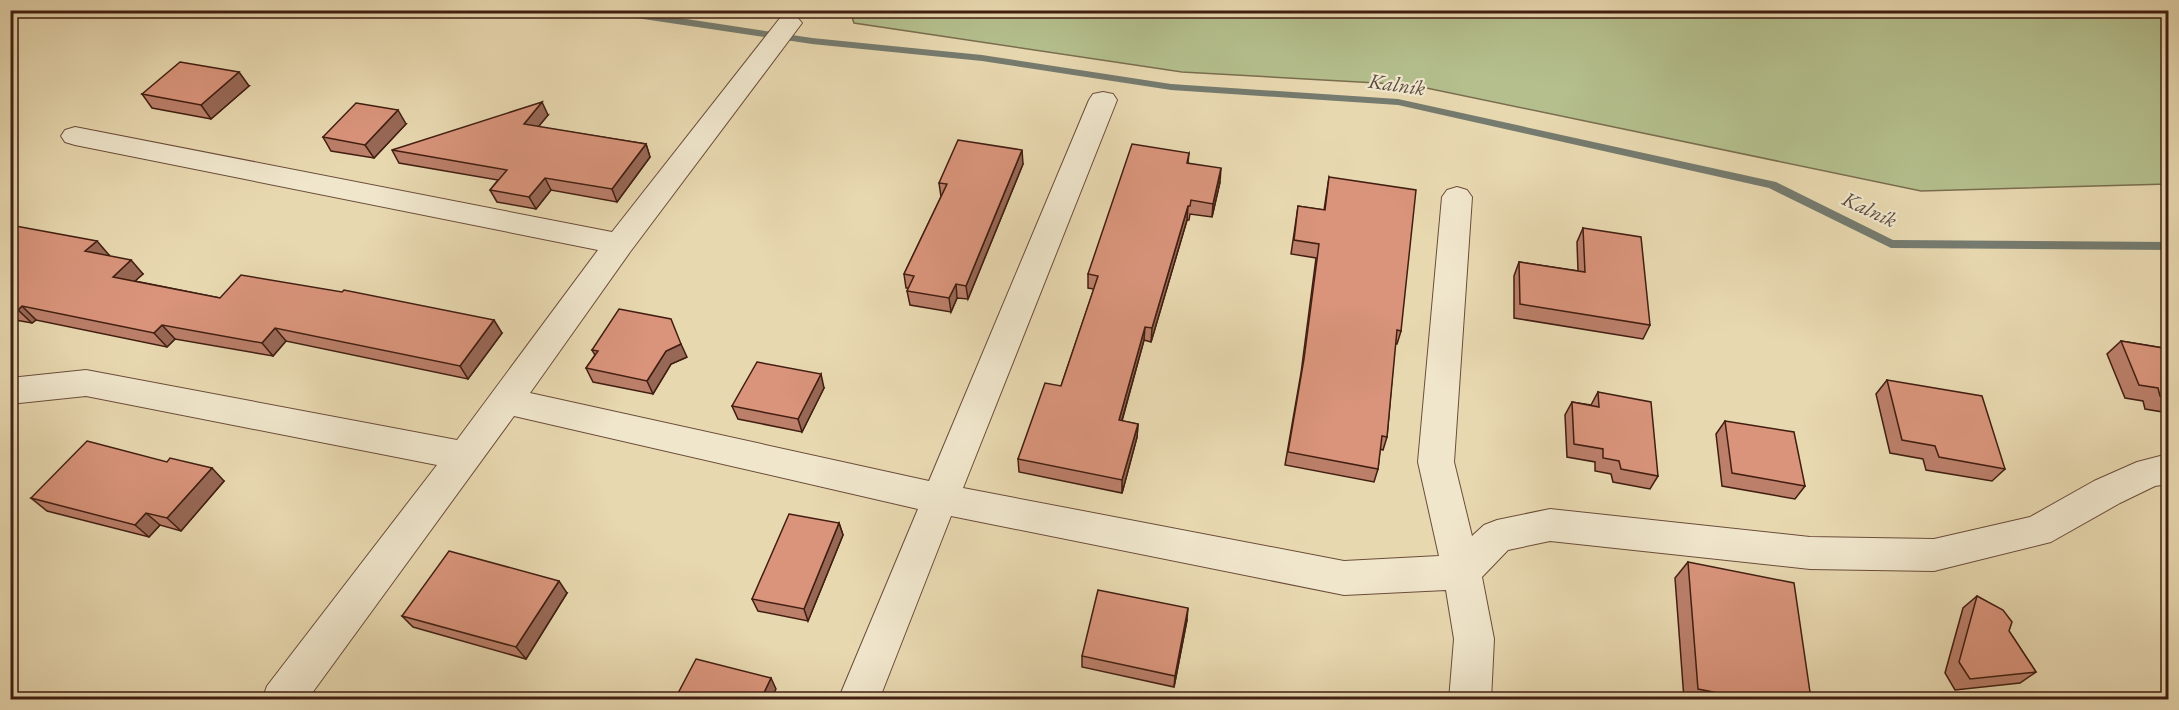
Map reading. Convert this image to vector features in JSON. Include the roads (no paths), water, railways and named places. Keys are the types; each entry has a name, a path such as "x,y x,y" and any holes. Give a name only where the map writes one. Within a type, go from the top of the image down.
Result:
{"street":[{"path":"282,699 506,401 618,244 789,23"},
{"path":"858,699 1103,100"},
{"path":"75,136 618,244"},
{"path":"1457,197 1436,462 1462,572 1474,639 1470,699"},
{"path":"10,391 86,383 464,456"},
{"path":"506,401 941,499 1344,578 1462,572 1497,536 1550,525 1810,553 1934,555 2038,531 2107,492 2150,472 2169,469"}],"waterway":[{"name":"Kalník","path":"603,10 812,41 982,58 1171,87 1398,102 1772,185 1891,244 2168,246"}]}
